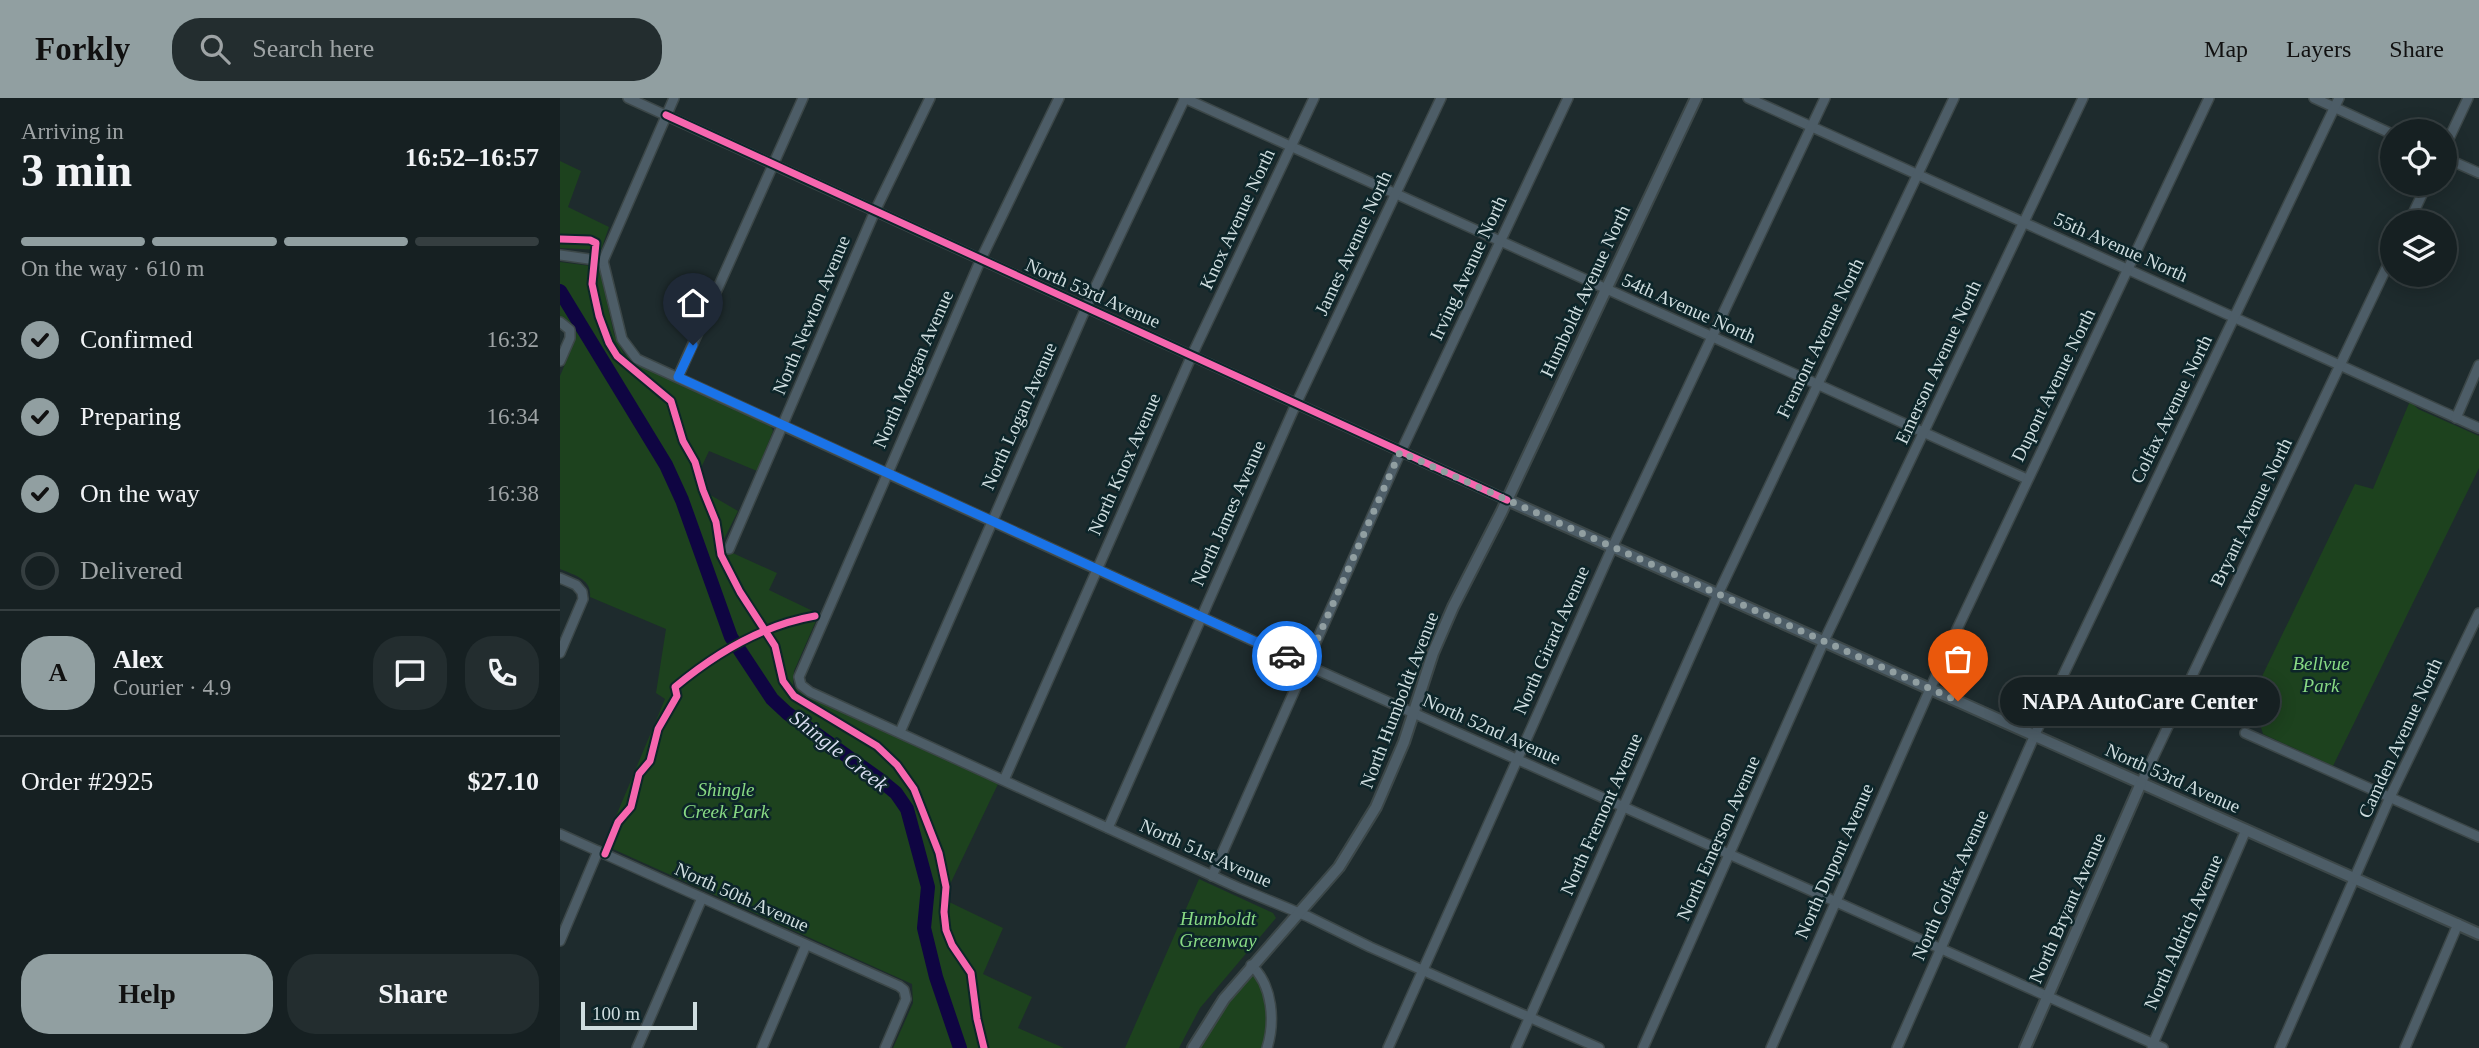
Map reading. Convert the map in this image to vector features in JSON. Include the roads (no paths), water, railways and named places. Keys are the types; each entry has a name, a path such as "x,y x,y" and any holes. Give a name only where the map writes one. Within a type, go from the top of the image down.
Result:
{"street":[{"name":"North 53rd Avenue","path":"628,98 1400,452 2479,934"},
{"path":"560,255 603,261 674,98"},
{"path":"678,377 771,164 803,98"},
{"name":"North Newton Avenue","path":"729,549 875,211 930,98"},
{"name":"North Morgan Avenue","path":"801,685 799,677 887,472 981,259 1059,98"},
{"name":"54th Avenue North","path":"1184,98 2027,479"},
{"name":"North Logan Avenue","path":"900,732 1087,307 1184,98"},
{"name":"Knox Avenue North","path":"1192,355 1314,98"},
{"name":"James Avenue North","path":"1296,404 1441,98"},
{"name":"Irving Avenue North","path":"1212,876 1400,452 1568,98"},
{"name":"Humboldt Avenue North","path":"1507,500 1696,98"},
{"name":"55th Avenue North","path":"1748,98 2479,428"},
{"name":"North Girard Avenue","path":"1388,1048 1613,546 1825,98"},
{"name":"Fremont Avenue North","path":"1718,594 1954,98"},
{"name":"Emerson Avenue North","path":"1824,641 2083,98"},
{"name":"Dupont Avenue North","path":"1930,688 2209,98"},
{"path":"2315,98 2337,103 2380,127"},
{"path":"2457,121 2468,98"},
{"name":"Colfax Avenue North","path":"2035,736 2337,103"},
{"path":"2457,163 2479,173"},
{"name":"North 52nd Avenue","path":"603,261 619,329 628,349 637,359 1306,665 2152,1046 2163,1048"},
{"name":"Bryant Avenue North","path":"2141,783 2380,281"},
{"path":"560,322 570,330 570,338 560,361"},
{"name":"North Knox Avenue","path":"1004,780 1192,355"},
{"path":"2456,418 2479,365"},
{"name":"North James Avenue","path":"1108,828 1296,404"},
{"name":"North Humboldt Avenue","path":"1193,1048 1224,999 1251,965 1317,895 1359,838 1391,775 1433,653 1453,607 1507,500"},
{"path":"560,578 576,585 582,592 583,599 560,653"},
{"name":"North Fremont Avenue","path":"1516,1048 1718,594"},
{"name":"Camden Avenue North","path":"2280,1048 2390,797 2479,613"},
{"name":"North Emerson Avenue","path":"1643,1048 1824,641"},
{"name":"North 51st Avenue","path":"801,685 810,692 1212,876 1598,1048"},
{"name":"North Dupont Avenue","path":"1771,1048 1930,688"},
{"path":"2245,733 2479,837"},
{"name":"North Colfax Avenue","path":"1897,1048 2035,736"},
{"name":"North Bryant Avenue","path":"2025,1048 2141,783"},
{"name":"North Aldrich Avenue","path":"2152,1046 2246,830"},
{"name":"North 50th Avenue","path":"560,834 900,986 906,994 905,1002 885,1048"},
{"path":"560,941 598,851"},
{"path":"637,1048 702,898"},
{"path":"2405,1048 2458,924"},
{"path":"761,1048 806,945"},
{"path":"1251,965 1261,976 1271,1009 1272,1028 1267,1048"}],"waterway":[{"name":"Shingle Creek","path":"560,291 666,465 682,500 731,637 772,699 787,713 879,779 896,793 907,809 928,887 924,928 936,977 960,1048"}],"place":[{"name":"NAPA AutoCare Center","path":"1958,701"}],"park label":[{"name":"Bellvue Park","path":"2321,674"},
{"name":"Shingle Creek Park","path":"726,800"},
{"name":"Humboldt Greenway","path":"1218,929"}]}
